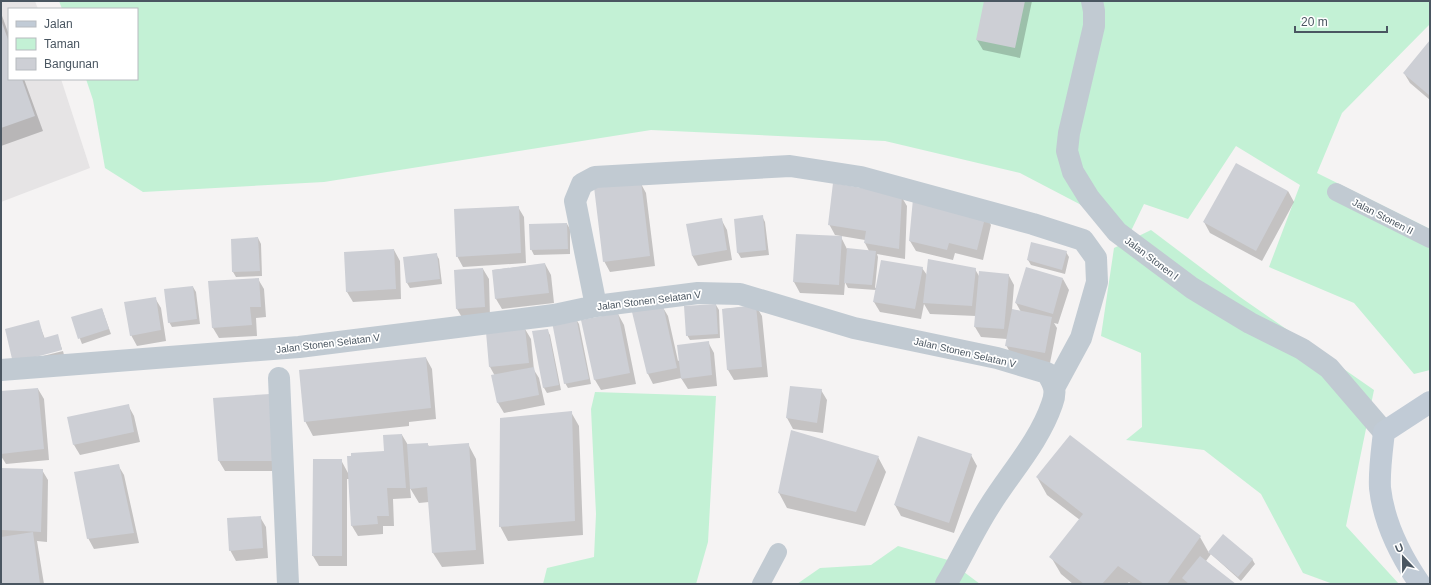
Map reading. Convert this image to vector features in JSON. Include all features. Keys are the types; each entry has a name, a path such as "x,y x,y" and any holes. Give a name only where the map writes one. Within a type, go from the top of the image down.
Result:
{"main road":[{"path":"1420,584 1400,554 1387,520 1380,488 1384,432 1430,402"}],"street":[{"name":"Jalan Stonen I","path":"1094,4 1094,26 1069,133 1067,151 1073,172 1089,198 1117,232 1192,288 1250,323 1302,349 1329,368 1384,432"},
{"path":"596,306 575,201 582,184 595,177 790,166 861,177 1033,224 1083,240 1096,258 1097,282 1081,338 1055,386 1053,403 1042,427 1018,466 988,507 946,584"},
{"name":"Jalan Stonen Selatan V","path":"1,370 299,347 554,315 596,306 698,294 740,294 854,328 997,358 1047,373 1055,386"},
{"path":"279,378 288,584"}],"lane":[{"name":"Jalan Stonen II","path":"1336,192 1430,239"},
{"path":"761,584 778,552"}],"shaded area":[{"path":"1,1 35,1 38,8 8,8 8,80 61,80 90,168 1,202"}],"green space":[{"path":"59,1 1430,1 1430,24 1342,113 1317,173 1430,229 1430,370 1414,374 1354,303 1269,267 1300,185 1236,146 1188,219 1144,204 1131,231 1020,173 885,141 651,130 324,182 143,192 105,168 93,100 86,80 138,80 138,8 62,8"},
{"path":"1151,230 1240,297 1374,390 1346,526 1399,584 1333,584 1303,573 1261,494 1204,450 1126,440 1142,427 1141,353 1101,336 1114,248"},
{"path":"595,392 716,396 708,542 696,584 543,584 547,568 594,557 596,514 591,409"},
{"path":"898,546 948,560 980,584 797,584 820,568 871,565"}],"building":[{"path":"984,1 1025,1 1015,48 976,40"},
{"path":"1,20 8,39 8,80 22,80 35,116 1,128"},
{"path":"1430,40 1430,96 1403,73"},
{"path":"1236,163 1288,191 1256,251 1203,222"},
{"path":"641,181 650,256 603,262 594,187"},
{"path":"833,183 902,195 899,249 864,243 866,231 828,225"},
{"path":"913,199 986,214 977,250 949,243 947,250 909,241"},
{"path":"519,206 521,253 456,257 454,209"},
{"path":"763,215 766,250 737,253 734,219"},
{"path":"722,218 727,250 692,256 686,224"},
{"path":"567,223 568,249 530,250 529,224"},
{"path":"796,234 842,236 839,285 793,282"},
{"path":"258,237 260,271 232,272 231,239"},
{"path":"1031,242 1067,251 1062,270 1027,260"},
{"path":"847,248 876,251 872,285 844,283"},
{"path":"394,249 396,289 346,292 344,252"},
{"path":"437,253 440,279 406,283 403,257"},
{"path":"928,259 976,268 972,306 923,303"},
{"path":"881,260 923,267 915,309 873,302"},
{"path":"545,263 549,293 495,299 492,270"},
{"path":"1026,267 1063,278 1053,314 1015,303"},
{"path":"483,268 485,307 456,309 454,270"},
{"path":"979,271 1009,274 1004,329 974,327"},
{"path":"259,278 261,307 250,307 252,325 212,328 208,281"},
{"path":"193,286 197,319 168,323 164,289"},
{"path":"156,297 161,330 130,336 124,302"},
{"path":"716,304 718,334 686,336 684,306"},
{"path":"663,305 677,368 647,374 632,312"},
{"path":"756,305 762,367 727,370 722,309"},
{"path":"102,308 109,329 78,339 71,317"},
{"path":"1012,309 1052,317 1045,353 1005,346"},
{"path":"618,313 630,373 594,380 581,320"},
{"path":"576,317 589,379 564,384 552,322"},
{"path":"39,320 44,338 58,334 62,350 13,363 5,329"},
{"path":"525,328 529,363 489,367 486,332"},
{"path":"548,329 559,385 543,388 532,331"},
{"path":"709,341 712,375 681,379 677,345"},
{"path":"426,357 431,408 304,422 299,370"},
{"path":"534,367 539,395 497,403 491,375"},
{"path":"790,386 822,389 817,423 786,418"},
{"path":"38,388 44,449 1,454 1,391"},
{"path":"270,394 272,461 218,461 213,398"},
{"path":"129,404 134,432 73,445 67,417"},
{"path":"572,411 575,521 499,527 500,418"},
{"path":"791,430 879,456 856,512 778,493"},
{"path":"402,434 406,488 387,488 389,516 377,516 378,524 351,526 347,456 351,456 351,453 384,451 383,435"},
{"path":"1070,435 1201,536 1167,584 1144,584 1118,566 1102,584 1084,584 1049,557 1083,514 1036,477"},
{"path":"918,436 972,454 949,523 894,505"},
{"path":"428,443 428,446 469,443 476,550 432,553 427,487 410,489 407,444"},
{"path":"313,459 342,459 342,556 312,556"},
{"path":"119,464 134,533 87,539 74,472"},
{"path":"1,468 43,469 41,532 1,530"},
{"path":"261,516 263,548 229,551 227,518"},
{"path":"33,532 40,584 1,584 1,537"},
{"path":"1223,534 1253,559 1238,577 1208,552"},
{"path":"1200,556 1236,584 1189,584 1182,578"}]}
